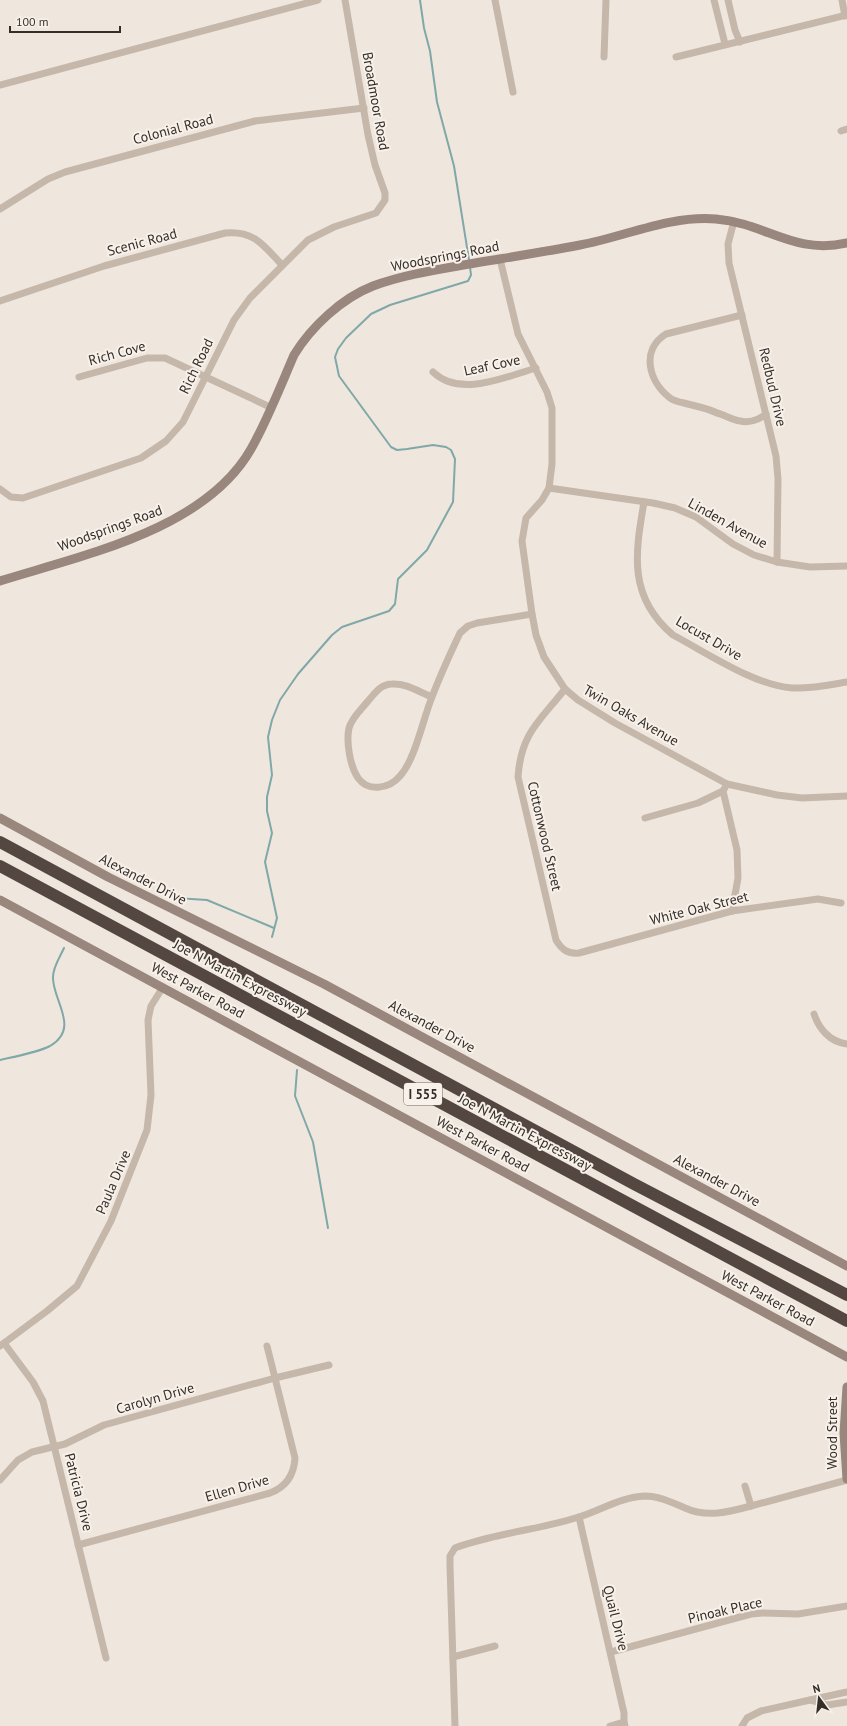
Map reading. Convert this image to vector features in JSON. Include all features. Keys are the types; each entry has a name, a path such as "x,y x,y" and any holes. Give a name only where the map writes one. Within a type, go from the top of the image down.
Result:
{"highway":[{"name":"Joe N Martin Expressway","path":"0,842 627,1180 847,1295"},
{"name":"Joe N Martin Expressway","path":"0,866 847,1321"}],"street":[{"path":"0,85 318,0"},
{"name":"Broadmoor Road","path":"345,0 371,150 385,193 383,205"},
{"path":"495,0 513,92"},
{"path":"604,57 606,0"},
{"path":"714,0 725,44"},
{"path":"728,0 735,30 740,42"},
{"path":"676,58 725,44 740,42 846,15 842,0"},
{"name":"Colonial Road","path":"0,209 48,179 65,172 255,121 364,108"},
{"name":"Rich Road","path":"0,489 8,496 23,498 134,461 154,450 170,438 183,422 234,320 250,298 302,245 314,236 334,227 374,214 383,205"},
{"name":"Woodsprings Road","path":"0,581 111,546 169,522 191,510 208,498 239,465 251,449 294,355 302,342 319,322 355,295 372,287 408,275 581,245 666,223 696,218 734,221 807,246 824,246 847,243"},
{"name":"Redbud Drive","path":"734,221 729,237 728,253 776,456 778,479 777,562"},
{"name":"Scenic Road","path":"0,301 104,266 225,233 243,233 253,237 282,265"},
{"name":"Twin Oaks Avenue","path":"500,259 518,334 536,368 547,392 552,408 552,464 549,488 542,500 526,518 523,529 524,560 532,614 536,635 544,657 565,689 578,700 725,787 802,798 847,796"},
{"path":"742,316 666,334 660,338 652,348 649,359 650,368 658,386 675,401 716,412 739,421 756,420 766,414"},
{"name":"Rich Cove","path":"79,377 156,356 172,360 270,407"},
{"name":"Leaf Cove","path":"433,372 443,380 467,385 536,368"},
{"name":"Linden Avenue","path":"549,488 667,506 688,513 754,555 777,562 810,567 847,566"},
{"name":"Locust Drive","path":"644,502 636,553 639,584 644,600 650,610 666,629 673,635 755,678 776,686 804,688 847,682"},
{"path":"432,697 403,685 391,684 377,690 353,718 349,729 348,742 358,778 364,784 379,787 387,786 396,782 403,773 409,761 432,697 460,633 468,626 484,621 532,614"},
{"name":"Cottonwood Street","path":"565,689 530,731 519,760 518,778 556,940 566,951"},
{"path":"645,818 698,803 725,787 738,858 738,878 732,912"},
{"name":"Alexander Drive","path":"0,818 108,877 324,984 847,1266"},
{"name":"White Oak Street","path":"566,951 571,953 579,953 732,912 818,898 841,903"},
{"name":"West Parker Road","path":"0,900 847,1357"},
{"name":"Paula Drive","path":"2,1344 68,1295 77,1286 111,1221 147,1130 151,1095 148,1020 151,1006 163,987"},
{"path":"814,1014 820,1028 837,1041 847,1044"},
{"name":"Patricia Drive","path":"2,1344 33,1382 41,1396 106,1658"},
{"name":"Ellen Drive","path":"78,1546 270,1493 282,1486 292,1476 295,1458 267,1346"},
{"name":"Carolyn Drive","path":"0,1480 21,1458 32,1452 65,1444 104,1425 274,1378 329,1365"},
{"name":"Wood Street","path":"847,1387 844,1433 847,1479"},
{"path":"455,1726 450,1556 455,1548 579,1517 626,1499 647,1496 663,1499 686,1509 719,1514 847,1479"},
{"path":"745,1486 751,1506"},
{"name":"Quail Drive","path":"579,1517 611,1652 624,1713 624,1724"},
{"name":"Pinoak Place","path":"611,1652 751,1614 798,1614 847,1606"},
{"path":"453,1657 495,1646"},
{"path":"742,1726 747,1718 761,1711 847,1692"},
{"path":"810,1700 827,1704 847,1702"},
{"path":"610,1726 624,1724"}],"waterway":[{"path":"420,0 424,28 430,51 437,102 454,166 469,260"},
{"path":"272,937 277,918 265,862 272,833 267,811 267,797 272,775 268,737 272,720 280,700 298,674 332,635 342,627 389,611 395,604 398,579 427,550 453,502 455,459 451,450 446,447 433,445 397,450 391,447 339,376 335,357 338,349 346,338 371,314 390,305 468,281 471,275 470,267"},
{"path":"176,898 207,900 274,928"},
{"path":"0,1060 45,1048 59,1039 63,1031 64,1022 63,1013 56,995 53,973 64,948"},
{"path":"297,1070 295,1096 313,1142 328,1228"}]}
